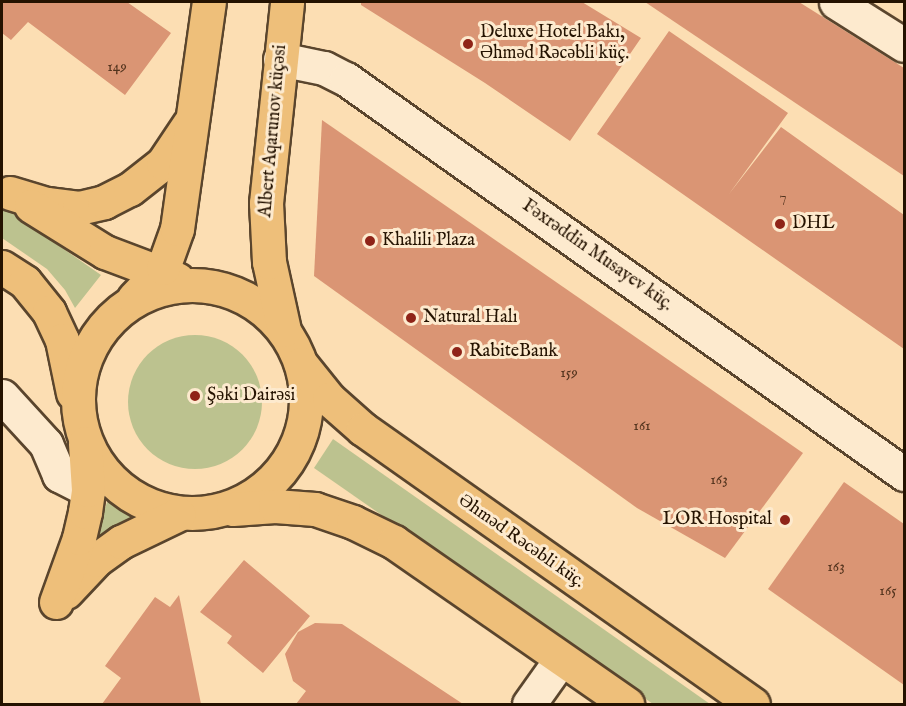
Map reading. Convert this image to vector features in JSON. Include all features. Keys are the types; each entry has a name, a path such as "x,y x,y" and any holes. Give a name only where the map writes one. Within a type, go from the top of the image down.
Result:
{"main road":[{"path":"209,2 177,229 168,257 159,273 103,327 87,353 78,382 88,490 79,538 56,602 96,560 121,542 179,514 275,506 315,509 353,522 423,561 627,705"},
{"name":"Albert Aqarunov küçəsi","path":"284,330 268,262 266,203 287,2"},
{"path":"6,190 47,204 79,208 104,202 130,189 163,163 194,114"},
{"path":"6,190 86,242 159,273 196,285 230,291 260,307 284,330 301,364 307,394 304,424 294,452 276,477 252,496 225,509"},
{"path":"2,267 25,282 49,312 62,340 81,428 101,470 123,491 149,506 179,514"},
{"path":"125,307 147,294 171,287 196,285"},
{"name":"Əhməd Rəcəbli küç.","path":"301,364 329,399 363,429 753,705"}],"street":[{"path":"836,2 904,45"},
{"name":"Fəxrəddin Musayev küç.","path":"280,59 324,68 346,79 904,474"},
{"path":"2,396 46,444 59,475 88,490"},
{"path":"529,705 561,659"}],"green space":[{"path":"2,206 101,275 75,308 65,290 47,269 2,238"},
{"name":"Şəki Dairəsi","path":"195,335 221,340 242,355 257,376 262,402 257,428 242,449 221,464 195,469 169,464 148,449 133,428 128,402 133,376 148,355 169,340"},
{"path":"333,439 710,704 653,704 314,468"},
{"path":"110,495 137,513 86,556"}],"building":[{"path":"2,2 127,2 171,33 125,95 28,22 11,40 2,33"},
{"path":"361,2 582,2 641,38 570,141 485,83 361,5"},
{"path":"645,2 799,2 904,68 904,176"},
{"path":"669,31 788,113 729,194 781,127 904,215 904,349 597,134"},
{"path":"322,120 803,453 725,558 637,508 314,276"},
{"path":"844,482 904,524 904,685 768,589"},
{"path":"244,560 310,616 263,673 227,643 232,636 200,612"},
{"path":"179,595 201,704 102,704 121,678 105,666 155,597 170,607"},
{"path":"315,623 342,624 463,704 296,704 306,691 293,681 285,654 298,632"}],"place":[{"name":"Deluxe Hotel Bakı, Əhməd Rəcəbli küç.","path":"468,44"},
{"name":"DHL","path":"780,224"},
{"name":"Khalili Plaza","path":"370,241"},
{"name":"Natural Halı","path":"411,318"},
{"name":"RabiteBank","path":"457,352"},
{"name":"Şəki Dairəsi","path":"195,396"},
{"name":"LOR Hospital","path":"785,520"}]}
